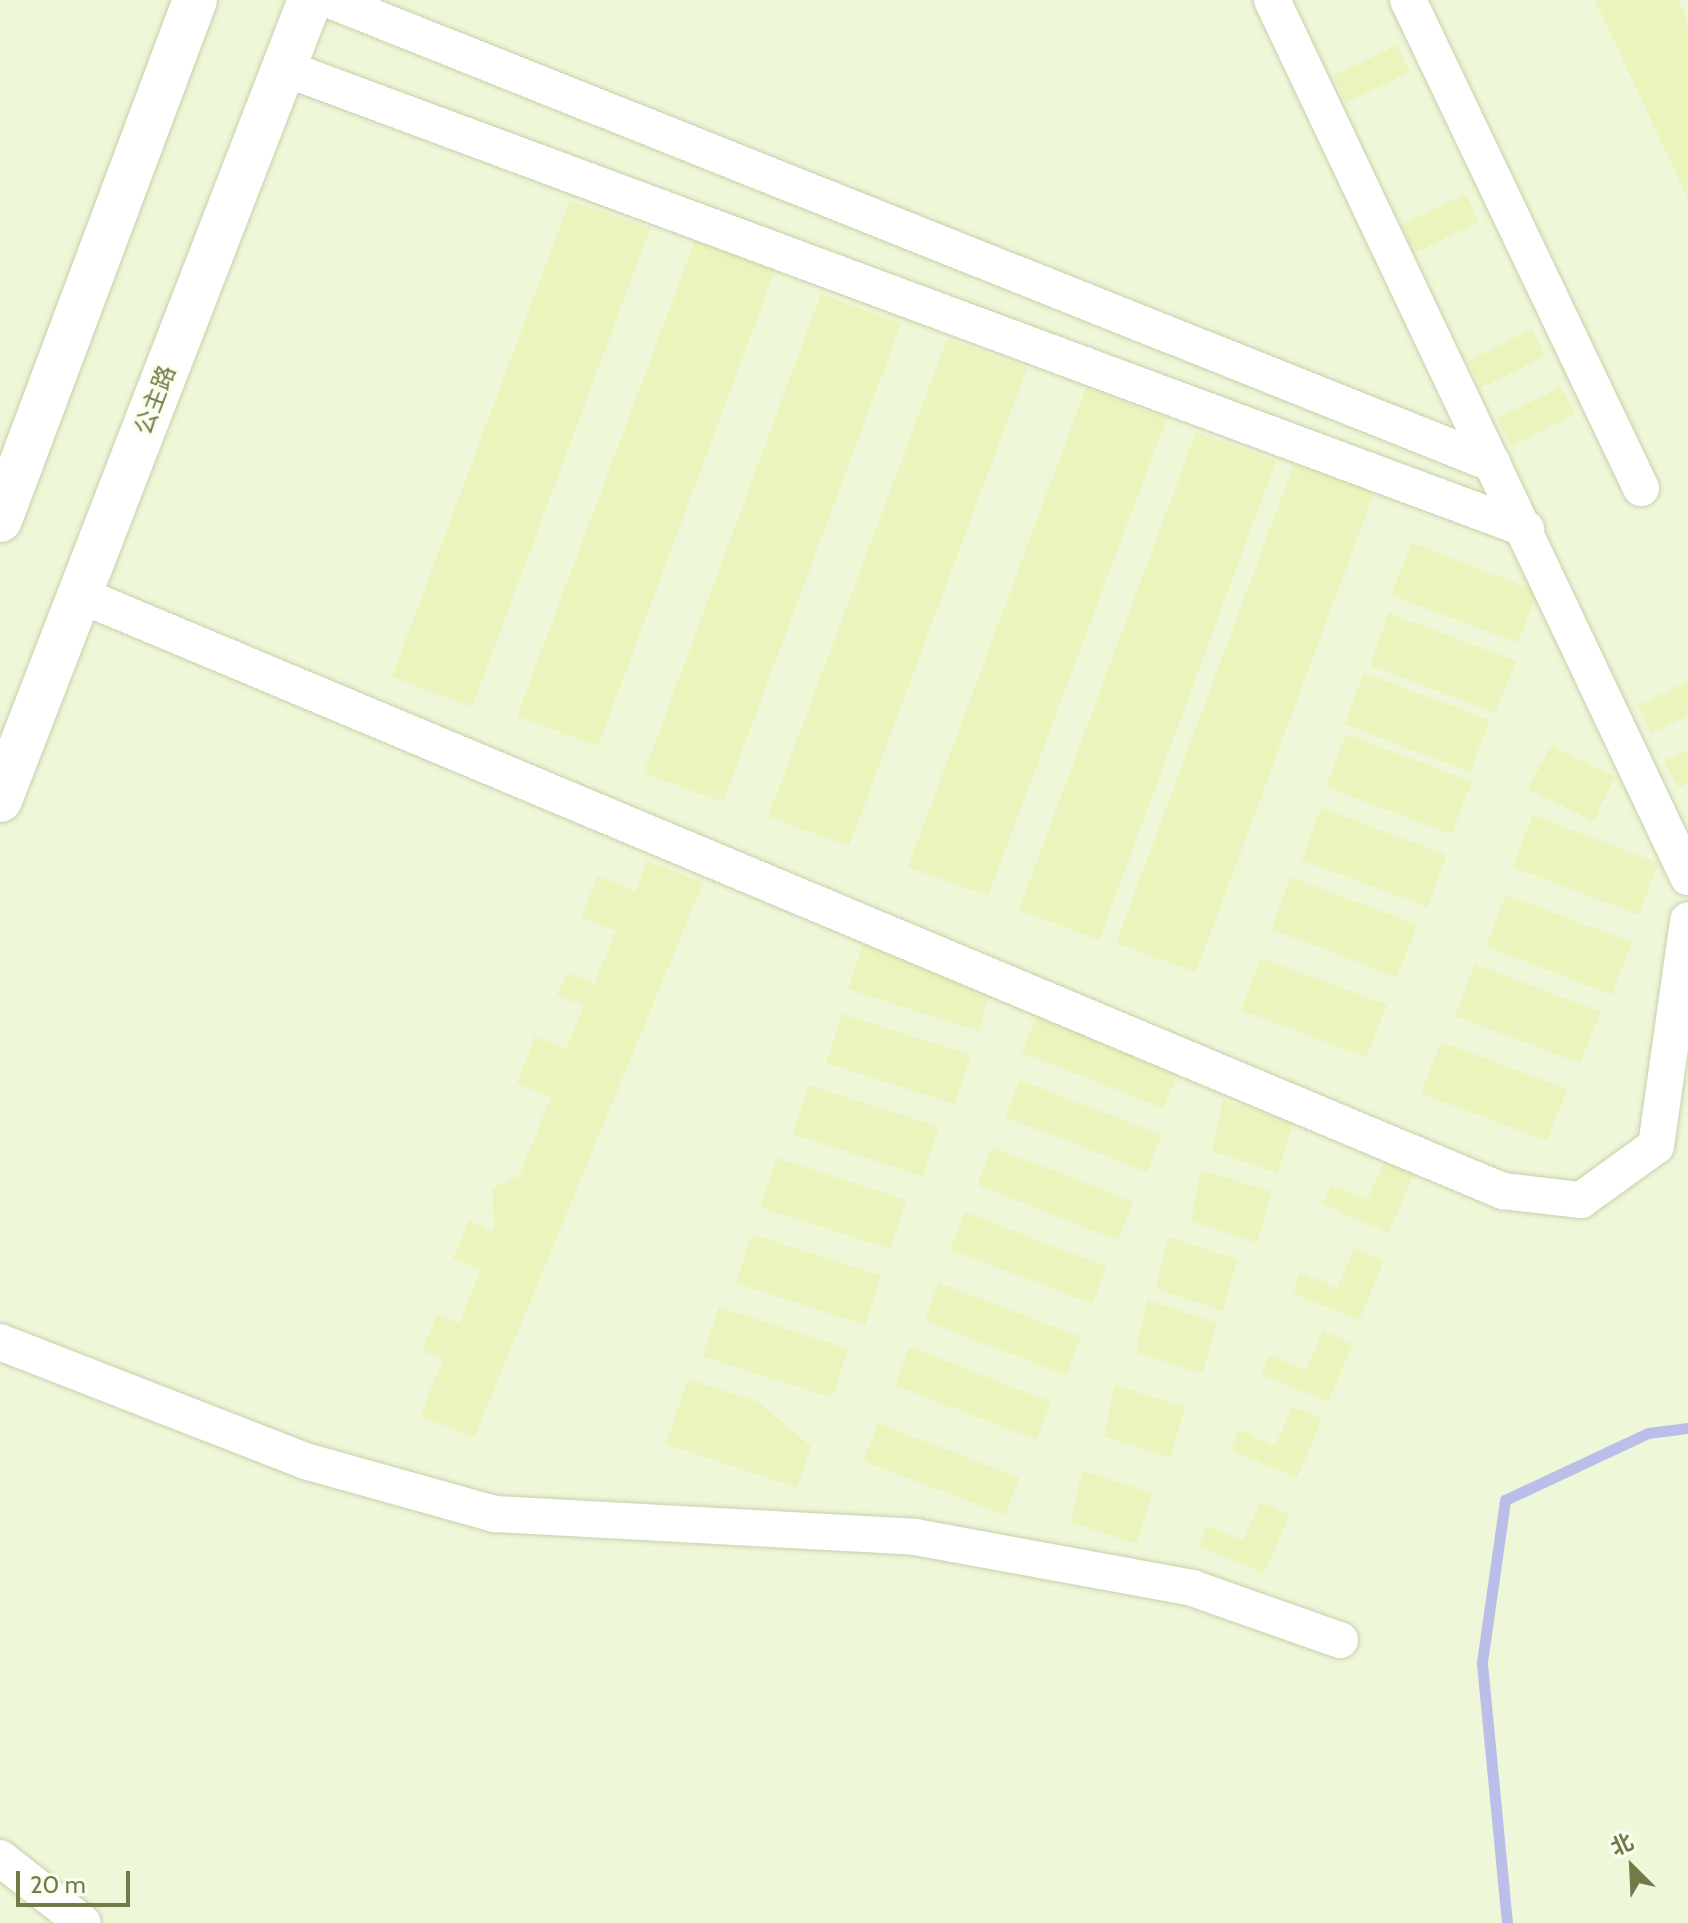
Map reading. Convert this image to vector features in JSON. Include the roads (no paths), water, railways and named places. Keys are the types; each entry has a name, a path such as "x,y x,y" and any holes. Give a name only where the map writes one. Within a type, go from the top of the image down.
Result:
{"main road":[{"path":"0,520 195,0"},
{"name":"公主路","path":"0,800 310,0"}],"street":[{"path":"330,0 1493,464"},
{"path":"1272,0 1526,529 1688,877"},
{"path":"1408,0 1641,488"},
{"path":"284,68 1526,529"},
{"path":"80,595 1503,1191 1581,1200 1656,1146 1688,920"},
{"path":"0,1342 305,1461 495,1514 915,1537 1192,1588 1340,1640"},
{"path":"0,1858 83,1923"}],"waterway":[{"path":"1507,1923 1482,1662 1505,1500 1648,1433 1688,1428"}]}
